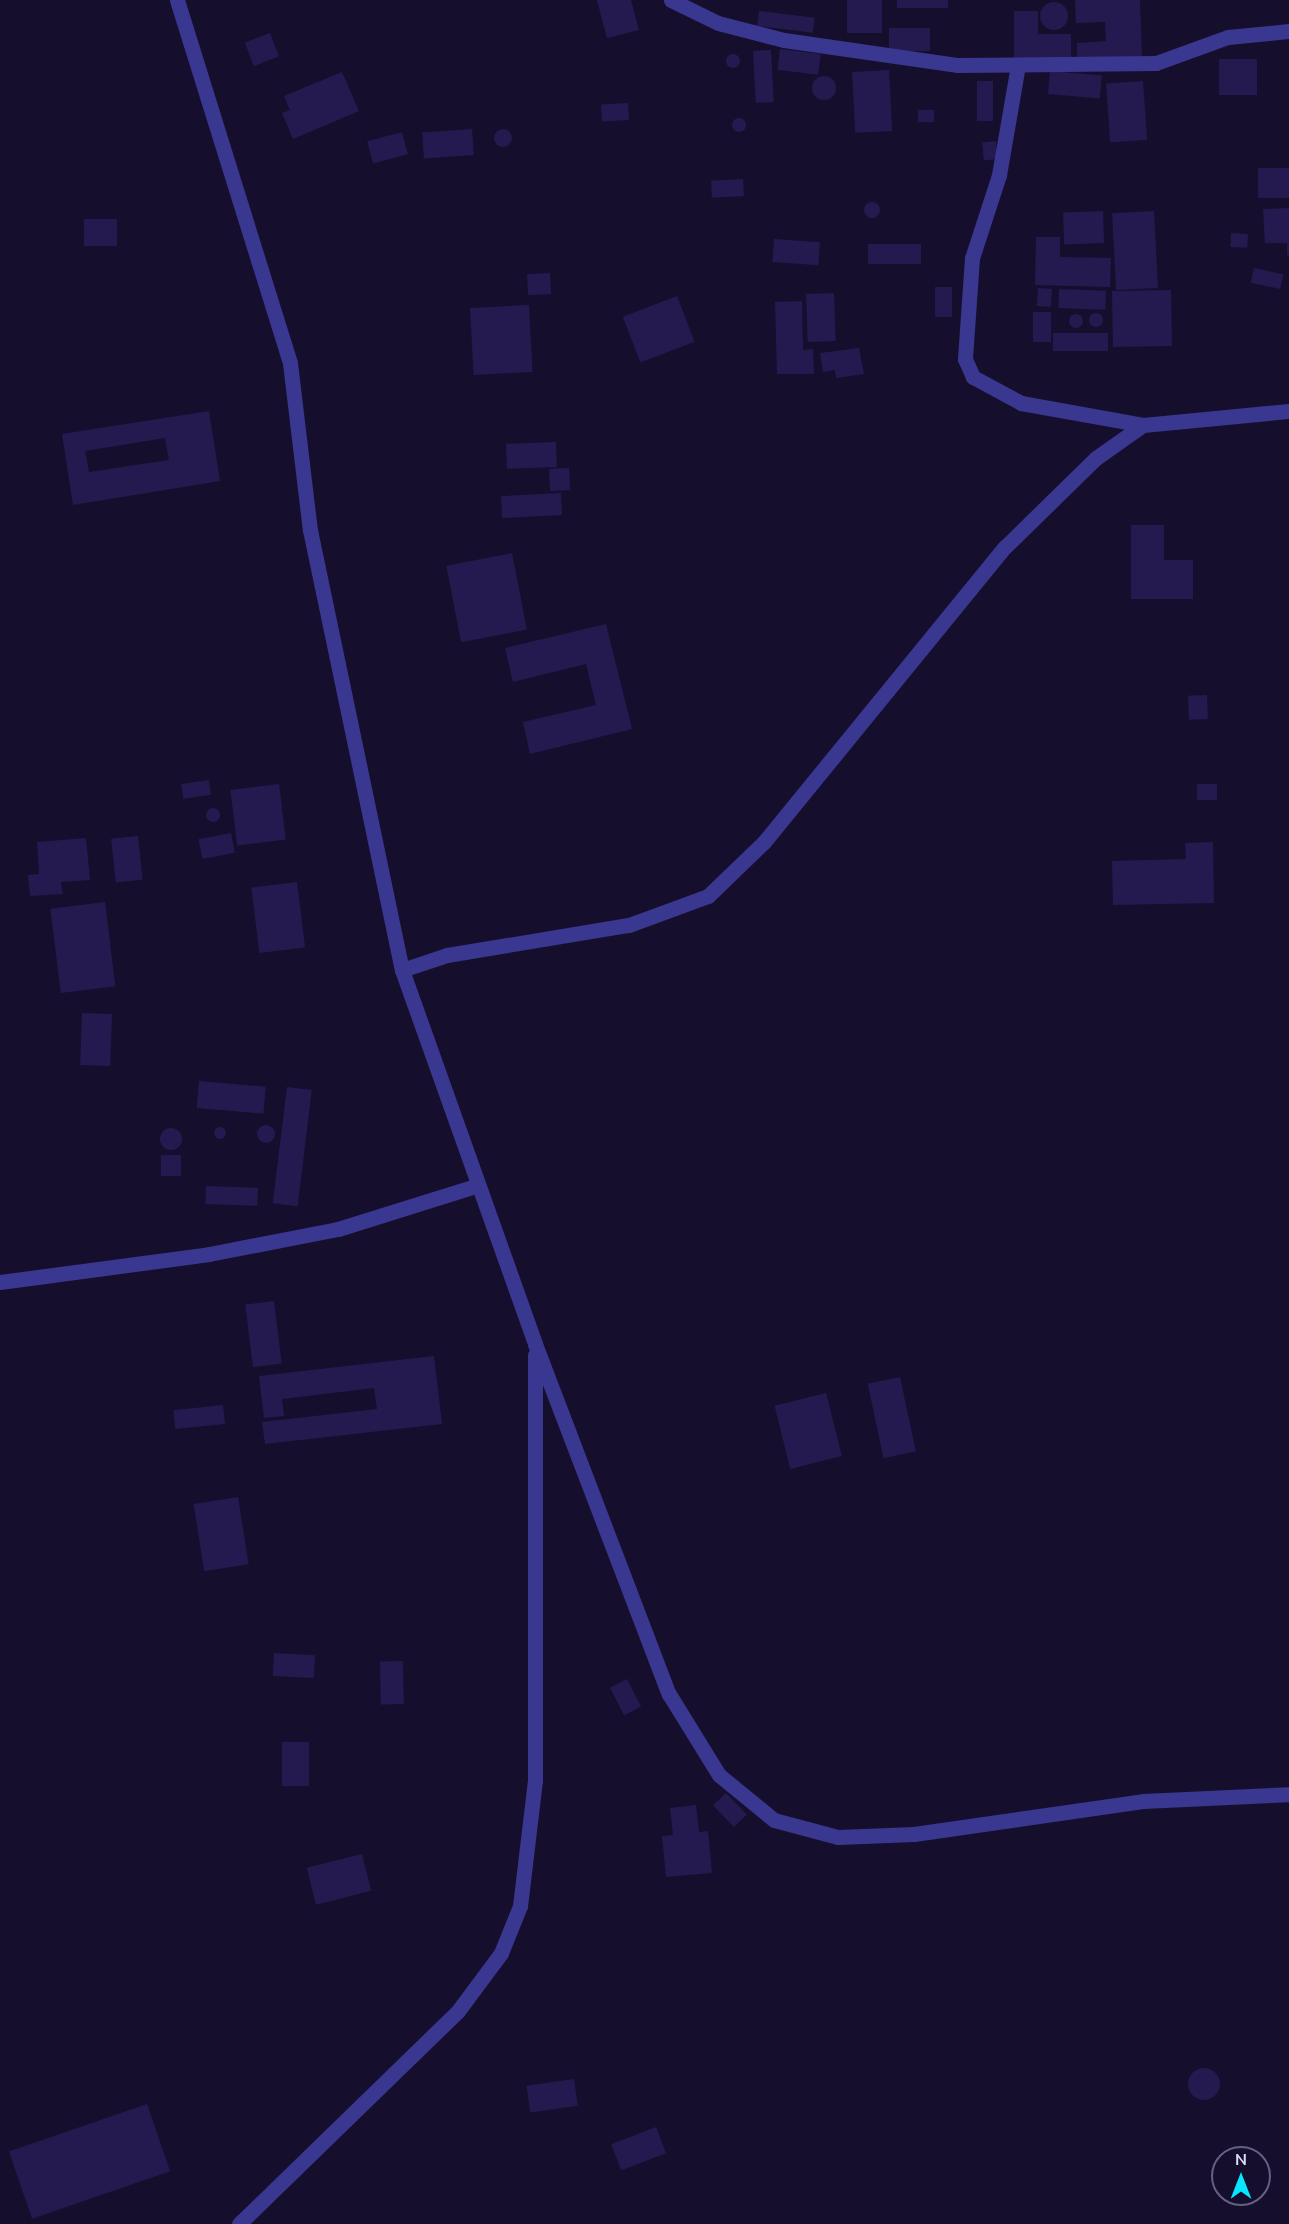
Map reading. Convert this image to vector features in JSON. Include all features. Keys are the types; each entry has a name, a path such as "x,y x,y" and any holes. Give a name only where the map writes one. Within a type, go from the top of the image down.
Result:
{"street":[{"path":"177,0 204,75 290,363 310,530 402,970 535,1344 669,1694 719,1775 774,1820 838,1837 903,1834 1122,1804 1289,1794"},
{"path":"671,0 718,23 784,40 958,65 1156,63 1228,37 1289,31"},
{"path":"1018,65 999,175 972,258 964,359 973,377 1021,403 1143,425 1289,411"},
{"path":"402,970 447,955 629,925 708,896 764,842 1005,547 1096,458 1143,425"},
{"path":"0,1282 208,1254 338,1229 478,1185"},
{"path":"239,2224 458,2011 501,1953 520,1906 536,1781 535,1344"}],"building":[{"path":"597,0 631,0 639,30 607,38"},
{"path":"847,0 882,0 882,33 847,33"},
{"path":"897,0 948,0 948,8 897,8"},
{"path":"1075,0 1140,0 1142,58 1077,60 1077,43 1106,41 1105,22 1076,23"},
{"path":"1054,2 1064,6 1068,16 1064,26 1054,30 1044,26 1040,16 1044,6"},
{"path":"759,11 815,18 813,33 757,26"},
{"path":"1014,11 1038,11 1038,34 1071,34 1071,58 1014,58"},
{"path":"889,28 930,28 930,51 889,51"},
{"path":"270,33 279,56 254,66 245,43"},
{"path":"780,49 821,54 818,75 777,70"},
{"path":"771,50 774,102 756,103 753,51"},
{"path":"730,54 736,54 740,61 736,68 730,68 726,64 726,58"},
{"path":"1219,59 1257,59 1257,95 1219,95"},
{"path":"889,70 892,131 855,133 852,72"},
{"path":"1050,71 1102,76 1100,98 1048,94"},
{"path":"342,72 359,111 293,139 282,113 290,110 284,96"},
{"path":"824,76 833,79 836,88 833,97 824,100 815,97 812,88 815,79"},
{"path":"977,81 993,81 993,121 977,121"},
{"path":"1143,81 1147,140 1110,142 1106,84"},
{"path":"628,103 629,120 602,121 601,104"},
{"path":"918,110 934,110 934,122 918,122"},
{"path":"739,118 744,120 746,125 744,130 739,132 734,130 732,125 734,120"},
{"path":"472,129 474,155 424,158 422,132"},
{"path":"499,129 507,129 512,134 510,145 499,147 494,142 494,134"},
{"path":"402,132 408,154 373,164 367,141"},
{"path":"996,141 998,159 984,160 982,142"},
{"path":"1258,168 1289,168 1289,198 1258,198"},
{"path":"743,179 744,196 712,198 711,181"},
{"path":"872,202 880,210 872,218 864,210"},
{"path":"1289,208 1289,255 1287,255 1287,243 1265,243 1263,209"},
{"path":"1103,211 1104,243 1064,244 1063,212"},
{"path":"1154,211 1158,288 1116,290 1112,213"},
{"path":"84,219 117,219 117,246 84,246"},
{"path":"1231,233 1248,234 1247,248 1230,247"},
{"path":"1036,237 1060,237 1060,257 1111,258 1110,287 1035,285"},
{"path":"774,239 820,242 818,265 772,262"},
{"path":"868,244 921,244 921,264 868,264"},
{"path":"1254,268 1283,274 1280,289 1251,283"},
{"path":"550,273 551,294 528,295 527,274"},
{"path":"935,287 952,287 952,317 935,317"},
{"path":"1038,288 1052,289 1051,307 1037,306"},
{"path":"1059,289 1106,291 1105,310 1058,308"},
{"path":"1171,290 1172,346 1113,347 1112,291"},
{"path":"834,293 836,341 808,342 806,294"},
{"path":"677,296 695,342 640,363 623,317"},
{"path":"802,301 803,350 813,349 814,374 777,374 775,302"},
{"path":"529,305 533,372 474,375 470,308"},
{"path":"1033,312 1051,312 1051,342 1033,342"},
{"path":"1093,313 1099,313 1103,320 1099,327 1093,327 1089,323 1089,317"},
{"path":"1073,314 1079,314 1083,321 1079,328 1073,328 1069,324 1069,318"},
{"path":"1053,333 1108,333 1108,351 1053,351"},
{"path":"859,348 864,374 836,378 835,370 823,372 820,353"},
{"path":"209,411 220,481 73,505 62,434","holes":["165,438 169,460 89,472 85,451"]},
{"path":"556,442 557,467 507,469 506,444"},
{"path":"569,468 570,490 550,491 549,469"},
{"path":"561,493 562,515 502,518 501,496"},
{"path":"1131,525 1164,525 1164,560 1193,560 1193,599 1131,599"},
{"path":"512,553 527,630 461,642 446,566"},
{"path":"606,624 632,729 530,754 523,722 596,705 586,664 513,682 505,648"},
{"path":"1207,695 1208,719 1189,720 1188,696"},
{"path":"209,780 211,795 183,799 181,784"},
{"path":"279,784 286,840 237,846 230,790"},
{"path":"1197,784 1217,784 1217,800 1197,800"},
{"path":"210,808 216,808 220,815 216,822 210,822 206,818 206,812"},
{"path":"231,833 235,853 202,859 199,839"},
{"path":"138,836 143,880 116,883 111,839"},
{"path":"86,838 90,880 61,882 63,894 30,896 28,875 39,874 37,842"},
{"path":"1213,842 1214,903 1113,905 1112,861 1186,859 1185,843"},
{"path":"297,882 305,948 259,953 251,888"},
{"path":"105,902 115,986 61,993 50,909"},
{"path":"82,1013 112,1014 110,1066 80,1065"},
{"path":"199,1081 266,1087 263,1114 197,1108"},
{"path":"287,1087 312,1090 298,1206 273,1203"},
{"path":"266,1125 272,1128 275,1134 272,1140 266,1143 260,1140 257,1134 260,1128"},
{"path":"220,1127 226,1133 220,1139 214,1133"},
{"path":"167,1128 175,1128 182,1135 182,1143 175,1150 167,1150 160,1143 160,1135"},
{"path":"161,1155 181,1155 181,1176 161,1176"},
{"path":"206,1186 258,1188 257,1206 205,1204"},
{"path":"274,1301 282,1364 253,1367 245,1305"},
{"path":"434,1356 442,1424 265,1444 262,1422 377,1409 374,1388 282,1399 284,1416 264,1418 259,1376"},
{"path":"900,1377 916,1451 884,1458 868,1384"},
{"path":"826,1393 842,1456 790,1469 775,1406"},
{"path":"223,1405 225,1424 175,1429 173,1410"},
{"path":"238,1497 249,1564 204,1571 194,1504"},
{"path":"274,1653 315,1655 314,1678 273,1676"},
{"path":"380,1661 403,1661 404,1704 381,1704"},
{"path":"627,1679 641,1707 624,1715 610,1688"},
{"path":"282,1742 309,1742 309,1786 282,1786"},
{"path":"726,1793 747,1815 734,1827 713,1806"},
{"path":"696,1805 699,1832 708,1831 712,1873 666,1877 662,1836 673,1835 670,1808"},
{"path":"362,1854 371,1891 316,1905 307,1868"},
{"path":"1204,2068 1215,2073 1220,2084 1215,2095 1204,2100 1193,2095 1188,2084 1193,2073"},
{"path":"574,2079 578,2106 530,2112 526,2086"},
{"path":"147,2104 170,2171 32,2219 9,2152"},
{"path":"656,2127 666,2153 621,2170 611,2144"}]}
